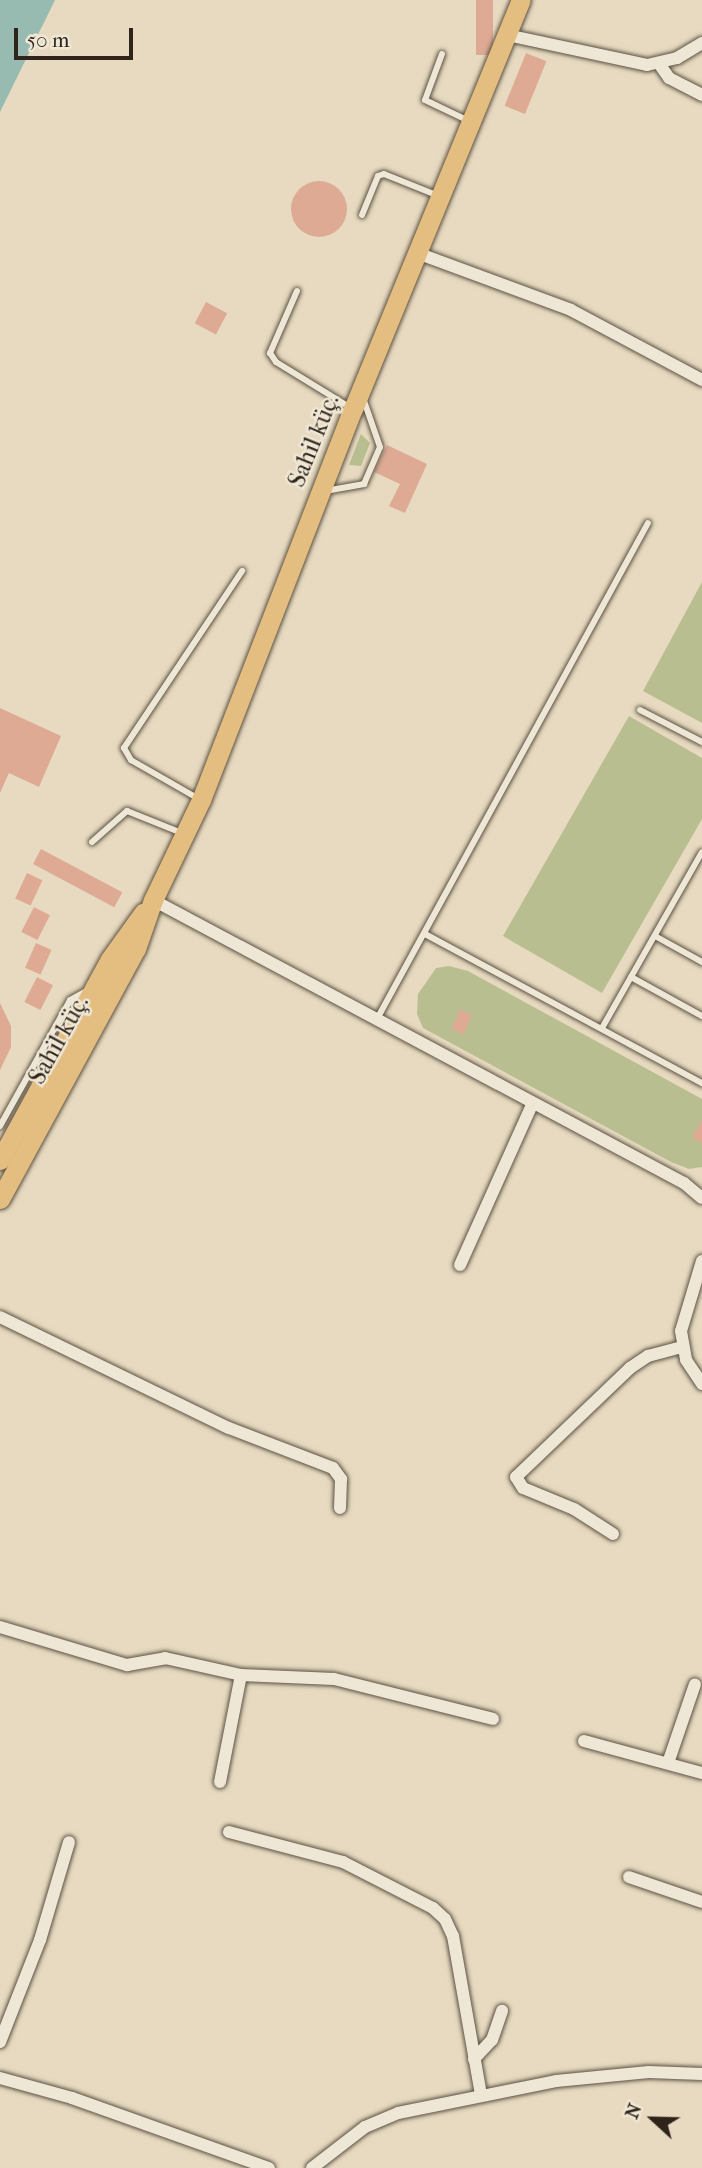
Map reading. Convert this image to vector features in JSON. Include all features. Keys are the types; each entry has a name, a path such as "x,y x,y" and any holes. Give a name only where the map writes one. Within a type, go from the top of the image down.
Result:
{"main road":[{"name":"Sahil küç.","path":"0,1199 127,968 153,900 201,800 356,400 521,0"},
{"name":"Sahil küç.","path":"0,1160 94,988 153,900"}],"street":[{"path":"507,35 554,49 660,65 702,43"},
{"path":"660,65 669,78 702,95"},
{"path":"417,253 571,310 702,380"},
{"path":"153,900 701,1193"},
{"path":"460,1265 532,1105"},
{"path":"702,1261 684,1317 682,1347 702,1384"},
{"path":"0,1317 229,1429 333,1468 341,1479 340,1508"},
{"path":"613,1534 574,1509 523,1488 516,1477 630,1368 648,1356 682,1347"},
{"path":"0,1627 127,1665 165,1658 241,1675 334,1679 493,1719"},
{"path":"220,1782 241,1675"},
{"path":"668,1763 695,1684"},
{"path":"584,1741 702,1773"},
{"path":"229,1832 343,1862 439,1914 453,1936 481,2094"},
{"path":"0,2042 40,1940 69,1842"},
{"path":"629,1877 702,1902"},
{"path":"474,2059 492,2040 502,2011"},
{"path":"312,2168 330,2163 380,2119 481,2094 649,2072 702,2074"},
{"path":"0,2078 72,2098 268,2168"}],"lane":[{"path":"442,54 425,100 471,122"},
{"path":"362,215 378,176 384,174 440,197"},
{"path":"297,291 271,353 276,362 356,400 380,447 364,484 320,492"},
{"path":"377,1019 648,523"},
{"path":"201,800 131,760 124,748 242,571"},
{"path":"639,710 702,742"},
{"path":"92,842 127,811 186,834"},
{"path":"602,1028 702,852"},
{"path":"425,934 702,1083"},
{"path":"654,936 702,962"},
{"path":"631,977 702,1016"},
{"path":"0,1126 70,1000 94,988"}],"green space":[{"path":"361,434 370,443 361,466 349,465"},
{"path":"702,582 702,723 643,691"},
{"path":"629,716 702,758 702,819 602,993 503,936"},
{"path":"449,966 468,971 702,1099 702,1167 689,1169 671,1162 423,1028 417,1014 418,994 436,968"}],"water":[{"path":"0,0 55,0 0,112"}],"building":[{"path":"476,0 493,0 493,55 476,55"},
{"path":"526,53 546,61 525,114 505,106"},
{"path":"319,181 330,183 339,189 345,198 345,220 339,229 330,235 319,237 308,235 299,229 293,220 291,209 293,198 299,189 308,183"},
{"path":"206,302 227,313 216,334 195,323"},
{"path":"387,445 427,464 405,513 389,506 400,484 374,472"},
{"path":"0,708 61,736 39,787 9,773 0,793"},
{"path":"41,849 122,892 114,907 33,864"},
{"path":"27,873 42,880 31,906 15,898"},
{"path":"34,907 50,915 37,940 21,932"},
{"path":"36,943 52,950 41,975 25,968"},
{"path":"37,977 53,985 40,1010 24,1002"},
{"path":"0,1003 11,1026 11,1047 0,1070"},
{"path":"460,1010 472,1015 464,1034 452,1029"},
{"path":"702,1120 702,1143 692,1137"}]}
